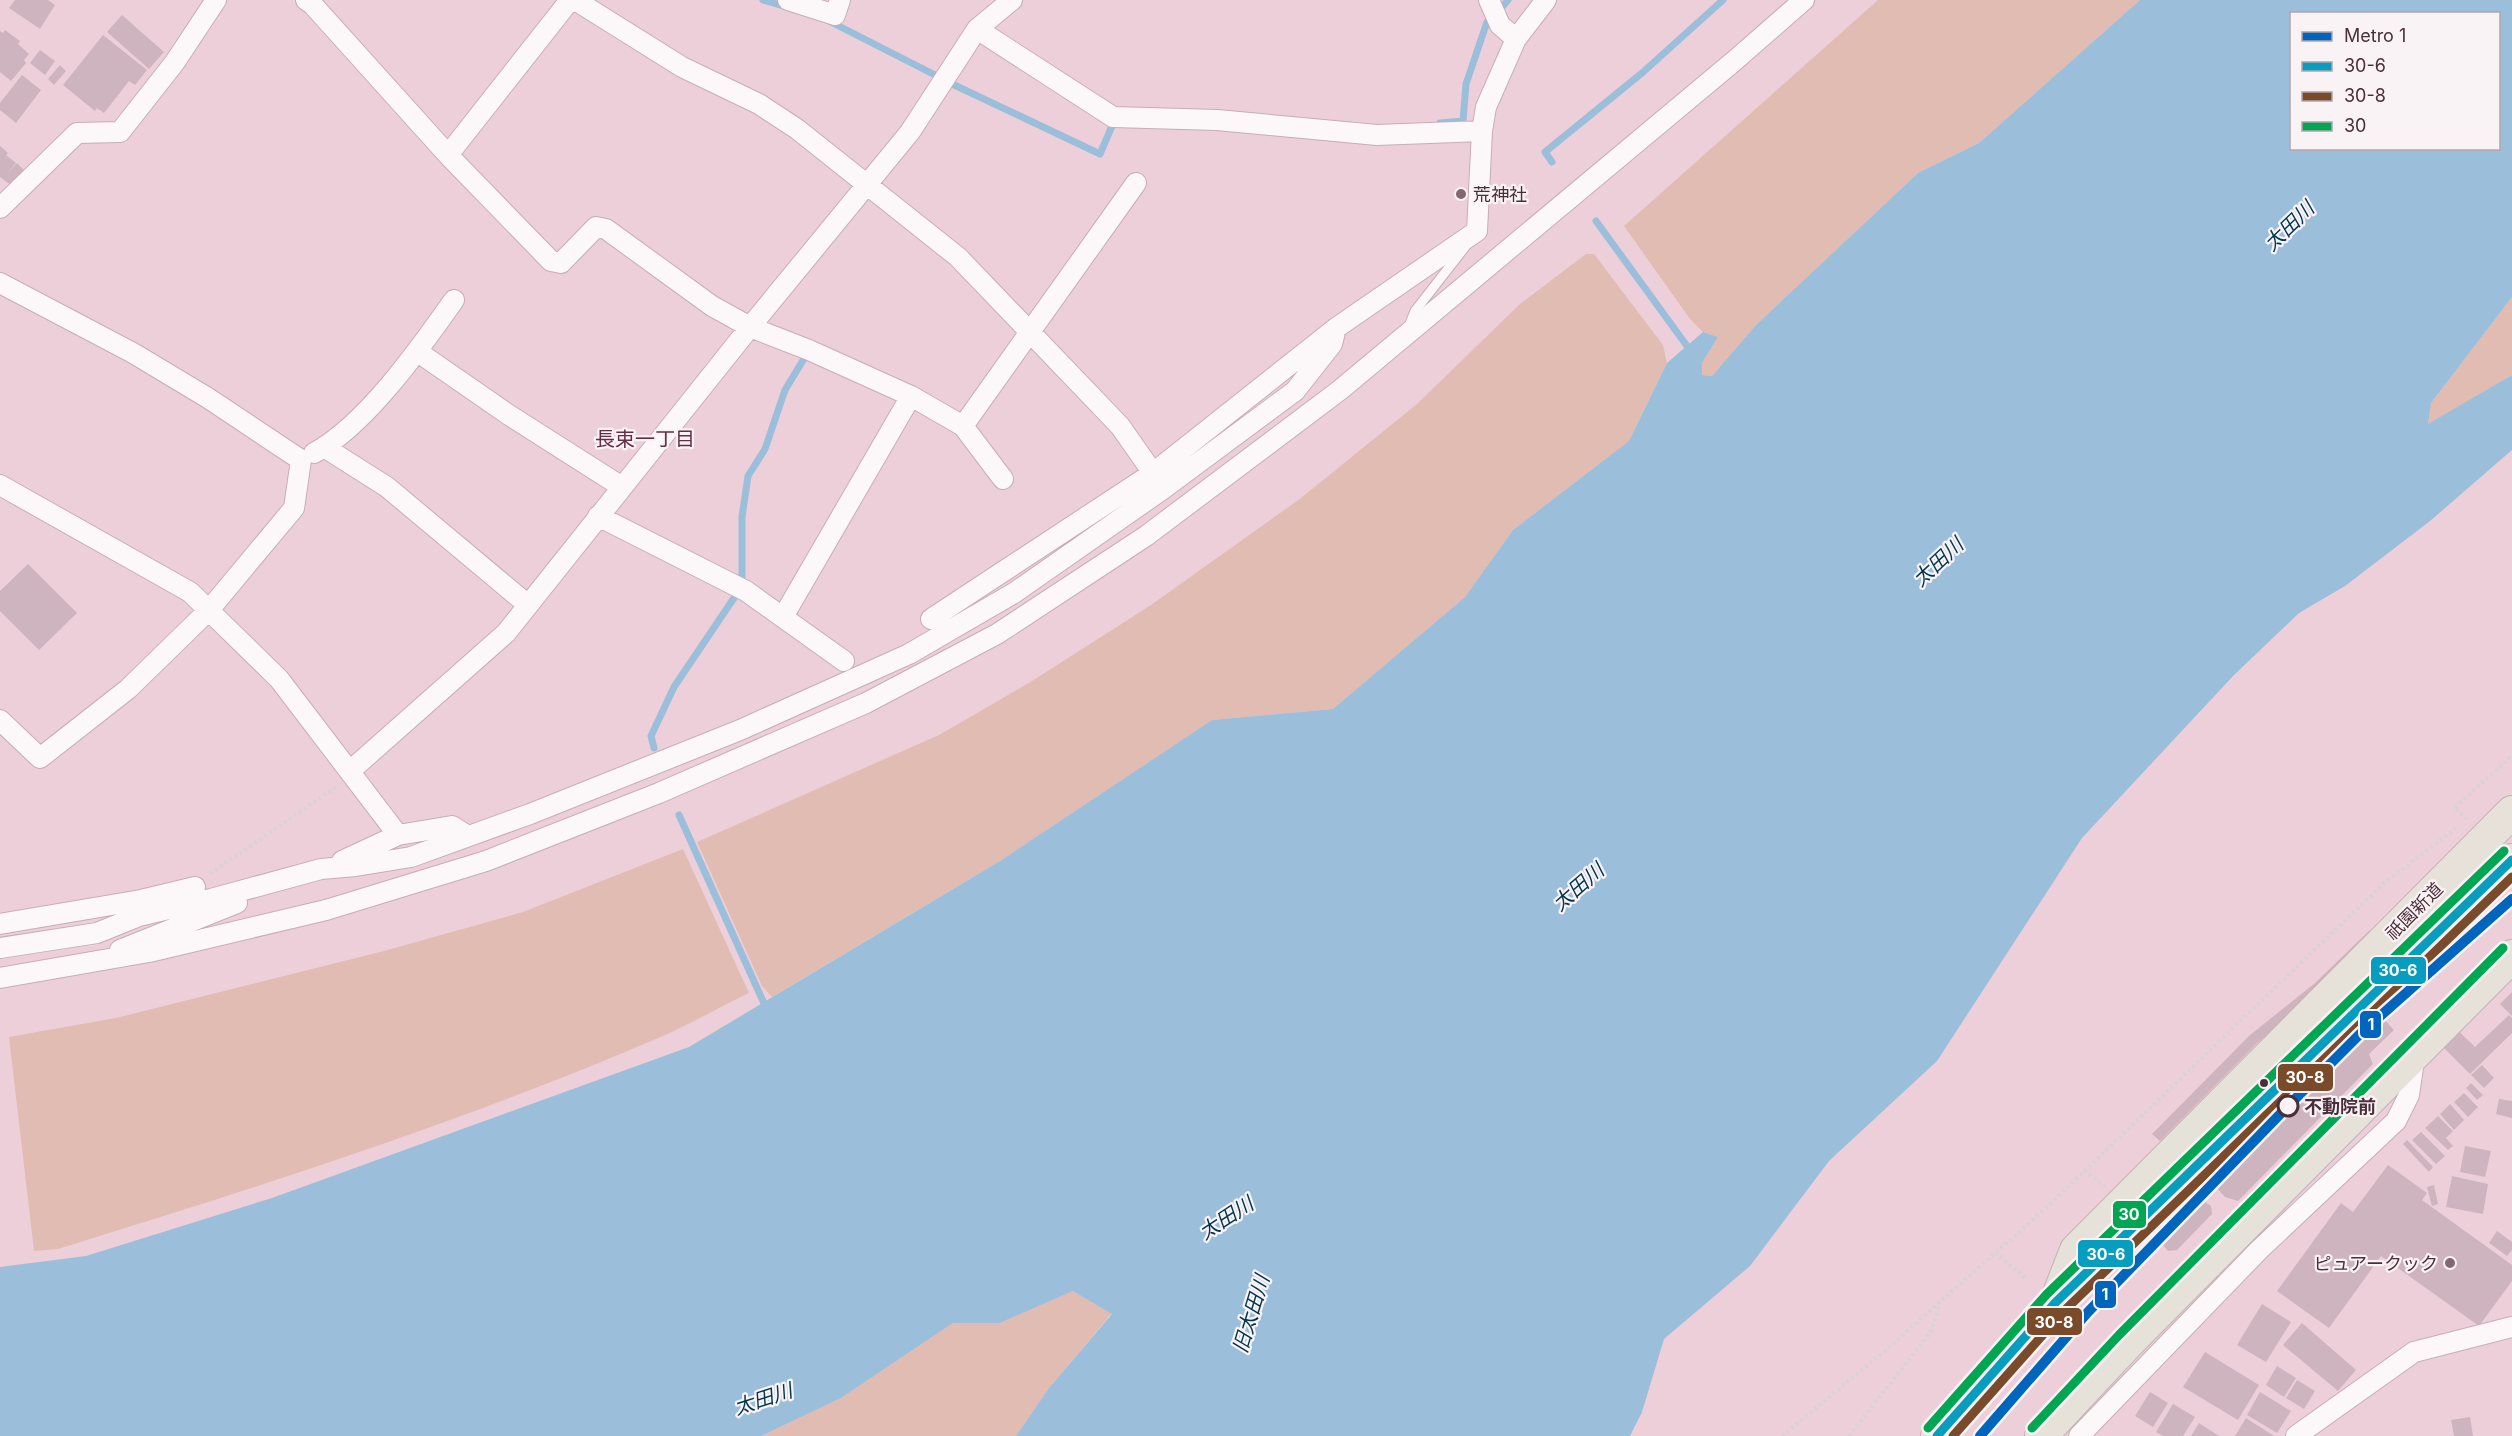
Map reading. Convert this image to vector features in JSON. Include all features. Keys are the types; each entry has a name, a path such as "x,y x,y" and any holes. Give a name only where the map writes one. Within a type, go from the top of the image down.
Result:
{"highway":[{"name":"祇園新道","path":"2055,1303 2076,1250 2512,812"},
{"name":"祇園新道","path":"1937,1436 2055,1303 2512,860"},
{"path":"2041,1436 2180,1290 2512,956"}],"street":[{"path":"0,208 78,133 120,132 175,62 216,0"},
{"path":"306,0 448,155 551,261 561,263 596,227 606,229 712,306 750,327 809,350 910,396 963,426 1003,479"},
{"path":"448,155 570,0"},
{"path":"575,0 682,67 759,104 797,129 958,257 1120,426 1153,473"},
{"path":"788,0 835,15 840,0"},
{"path":"351,773 506,633 750,327 910,132 977,29 1012,0"},
{"path":"1489,0 1500,25 1516,39"},
{"path":"931,619 1153,473 1336,328 1477,231 1482,131 1486,107 1516,39 1546,0"},
{"path":"0,978 88,964 326,910 486,861 659,793 866,703 997,634 1146,536 1340,390 1804,0"},
{"path":"977,29 1113,117 1217,120 1377,135 1482,131"},
{"path":"963,426 1136,183"},
{"path":"0,283 133,353 208,398 301,460"},
{"path":"301,460 324,447 365,411 418,352 454,300"},
{"path":"0,948 96,933 138,916 321,869 411,857 740,730 909,654 1004,599 1163,489 1295,391 1332,344 1336,328"},
{"path":"418,352 508,415 622,487"},
{"path":"783,617 910,396"},
{"path":"324,447 387,487 528,605"},
{"path":"0,720 40,758 128,689 208,610 294,508 301,460"},
{"path":"1,487 190,592 279,679 398,834"},
{"path":"598,516 746,591 844,661"},
{"path":"88,964 133,943 361,853 398,834 452,826 468,836"},
{"path":"0,924 141,900 202,881"},
{"path":"0,935 33,919 96,933"},
{"path":"2079,1436 2259,1250 2396,1121 2409,1095 2415,1053"},
{"path":"2180,1290 2189,1321"},
{"path":"2296,1436 2414,1352 2512,1327"}],"lane":[{"path":"1405,336 1415,311 1477,231"}],"path":[{"path":"1782,1436 1995,1253 2384,884 2467,819 2454,808 2512,756"},
{"path":"202,881 351,773"},
{"path":"2084,1171 2113,1191"},
{"path":"1995,1253 2028,1279"},
{"path":"1849,1436 1932,1330 1939,1303"}],"shaded area":[{"path":"1878,0 2140,0 1979,143 1918,173 1756,325 1712,376 1702,375 1702,363 1718,337 1703,332 1690,319 1624,226"},
{"path":"1586,254 1594,254 1663,345 1667,363 1629,441 1513,530 1465,597 1333,709 1212,720 1000,861 772,997 762,986 697,842 939,735 1032,681 1151,605 1301,498 1417,404 1520,304"},
{"path":"2512,297 2512,375 2428,425 2431,403"},
{"path":"683,849 749,993 663,1036 439,1124 287,1176 58,1249 34,1251 9,1037 116,1018 384,951 523,912"},
{"path":"1073,1291 1112,1313 1049,1388 1016,1436 761,1436 841,1398 953,1323 1000,1323"}],"water":[{"path":"2140,0 2512,0 2512,297 2431,403 2428,424 2512,375 2512,450 2430,521 2345,586 2299,613 2234,675 2082,838 1937,1061 1829,1161 1750,1266 1664,1339 1642,1412 1630,1436 1016,1436 1049,1388 1112,1314 1073,1291 1000,1323 953,1323 841,1398 761,1436 0,1436 0,1267 86,1256 272,1198 689,1047 1000,861 1212,720 1333,709 1465,597 1513,530 1629,441 1667,363 1703,332 1718,337 1702,363 1702,375 1712,376 1756,325 1918,173 1979,143"}],"building":[{"path":"15,0 48,0 55,5 40,29 9,8"},
{"path":"122,15 164,52 149,69 107,32"},
{"path":"5,30 20,41 18,44 29,54 24,60 26,63 11,81 0,72 0,31 3,33"},
{"path":"103,35 147,70 135,85 129,81 104,113 97,108 95,111 63,85"},
{"path":"40,50 55,61 45,75 30,63"},
{"path":"60,65 66,71 54,85 48,79"},
{"path":"22,75 41,90 16,123 0,110 0,103"},
{"path":"0,146 16,163 7,173 17,163 25,171 12,186 0,177"},
{"path":"28,564 77,613 39,650 0,611 0,591"},
{"path":"2370,930 2377,936 2322,991 2257,1043 2160,1141 2152,1134 2250,1035 2315,983"},
{"path":"2512,992 2512,1016 2500,1004"},
{"path":"2438,1011 2475,1047 2509,1015 2512,1018 2512,1033 2470,1074 2422,1026"},
{"path":"2383,1018 2394,1030 2369,1054 2373,1064 2238,1201 2225,1197 2213,1184 2212,1175 2346,1038 2357,1041"},
{"path":"2482,1065 2494,1078 2484,1088 2471,1075"},
{"path":"2471,1083 2483,1095 2477,1100 2466,1088"},
{"path":"2464,1093 2478,1107 2468,1117 2454,1102"},
{"path":"2499,1099 2512,1101 2512,1118 2496,1114"},
{"path":"2450,1104 2464,1120 2454,1130 2440,1114"},
{"path":"2438,1116 2453,1131 2446,1138 2453,1146 2448,1150 2425,1128"},
{"path":"2421,1132 2445,1156 2436,1164 2412,1140"},
{"path":"2407,1140 2433,1167 2429,1172 2403,1144"},
{"path":"2465,1146 2491,1151 2485,1177 2460,1172"},
{"path":"2388,1165 2427,1193 2422,1200 2512,1265 2512,1281 2479,1326 2381,1256 2329,1328 2277,1291 2341,1203 2353,1212"},
{"path":"2452,1176 2488,1184 2483,1214 2446,1207"},
{"path":"2434,1185 2438,1204 2432,1206 2427,1187"},
{"path":"2205,1202 2211,1206 2212,1214 2177,1250 2168,1251 2163,1245 2165,1239 2200,1204"},
{"path":"2497,1231 2512,1242 2512,1250 2507,1256 2489,1243"},
{"path":"2262,1304 2291,1322 2266,1362 2237,1345"},
{"path":"2302,1323 2356,1370 2338,1391 2283,1345"},
{"path":"2205,1352 2259,1385 2238,1420 2183,1387"},
{"path":"2277,1366 2296,1378 2284,1397 2266,1385"},
{"path":"2297,1380 2315,1391 2304,1409 2286,1398"},
{"path":"2150,1392 2168,1403 2153,1427 2135,1416"},
{"path":"2260,1392 2291,1411 2277,1433 2247,1415"},
{"path":"2173,1404 2195,1417 2183,1436 2163,1436 2156,1432"},
{"path":"2470,1417 2473,1436 2454,1436 2451,1420"},
{"path":"2246,1418 2274,1436 2235,1436"},
{"path":"2199,1423 2219,1436 2191,1436"}],"waterway":[{"path":"763,0 787,7"},
{"path":"1502,7 1508,0"},
{"path":"1552,162 1545,152 1642,73 1723,0"},
{"path":"829,21 939,77"},
{"path":"1440,123 1463,121 1466,84 1487,22"},
{"path":"950,83 1100,154 1115,119"},
{"path":"1596,221 1687,346"},
{"path":"742,577 742,517 748,476 765,449 785,390 805,357 801,354"},
{"path":"654,748 651,736 674,687 738,592"},
{"path":"679,815 767,1010"}],"metro line":[{"name":"1","path":"1980,1436 2088,1312 2289,1105 2360,1034 2512,899"}],"transit line":[{"name":"30","path":"1928,1428 2047,1294 2504,851"},
{"name":"30-6","path":"1937,1436 2055,1303 2512,860"},
{"name":"30-8","path":"1953,1436 2064,1311 2512,877"},
{"name":"30","path":"2032,1428 2119,1335 2503,948"}],"place":[{"name":"荒神社","path":"1461,194"},
{"name":"不動院前","path":"2288,1106"},
{"name":"ピュアークック","path":"2450,1263"}],"district":[{"name":"長束一丁目","path":"645,439"}],"water label":[{"name":"太田川","path":"2289,226"},
{"name":"太田川","path":"1938,562"},
{"name":"太田川","path":"1578,887"},
{"name":"太田川","path":"1226,1218"},
{"name":"旧太田川","path":"1251,1314"},
{"name":"太田川","path":"763,1399"}]}
